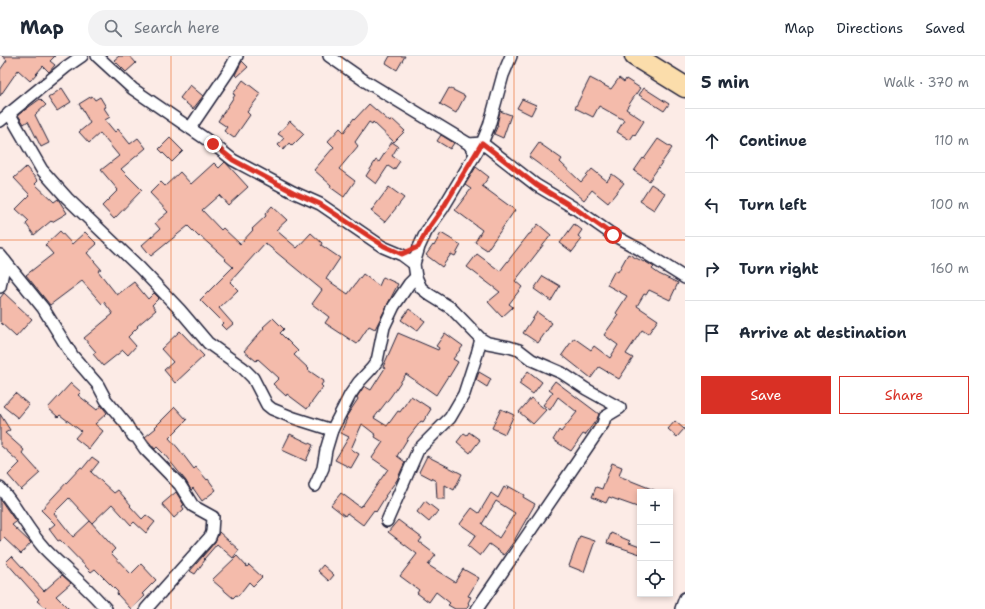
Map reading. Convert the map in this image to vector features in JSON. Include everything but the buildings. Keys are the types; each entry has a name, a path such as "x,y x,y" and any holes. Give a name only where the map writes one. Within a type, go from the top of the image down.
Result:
{"highway":[{"path":"635,56 685,87"}],"street":[{"path":"0,121 66,66 82,56"},
{"path":"98,56 133,90 190,128 233,160 293,192 320,204 384,246 402,254 414,264"},
{"path":"190,128 230,69 237,56"},
{"path":"329,56 365,81 469,144 476,154"},
{"path":"477,609 603,424 605,417 620,408 586,389 562,373 532,360 519,350 509,346 488,343 481,339 451,308 430,296 421,288 416,276 414,264 418,247 482,143 503,75 511,56"},
{"path":"9,113 42,170 67,198 145,273 180,310 208,343 243,368 253,378 267,405 272,409 294,418 332,430"},
{"path":"469,144 482,143 536,185 576,209 613,235 639,249 685,278"},
{"path":"402,254 418,247"},
{"path":"0,287 3,258"},
{"path":"3,258 43,308 72,355 98,385 106,400 126,424 133,436 136,436 145,449 180,485 193,506 213,517 212,532 210,537 146,609"},
{"path":"315,486 323,468 326,450 332,430 350,395 377,361 384,327 394,306 416,276"},
{"path":"387,521 418,450 450,418 464,394 481,339"},
{"path":"0,488 12,501 30,532 45,549 106,609"},
{"path":"681,609 685,598"}],"route":[{"path":"213,144 233,160 262,177 320,204 384,246 402,254 418,247 482,143 536,185 576,209 613,235"}]}
